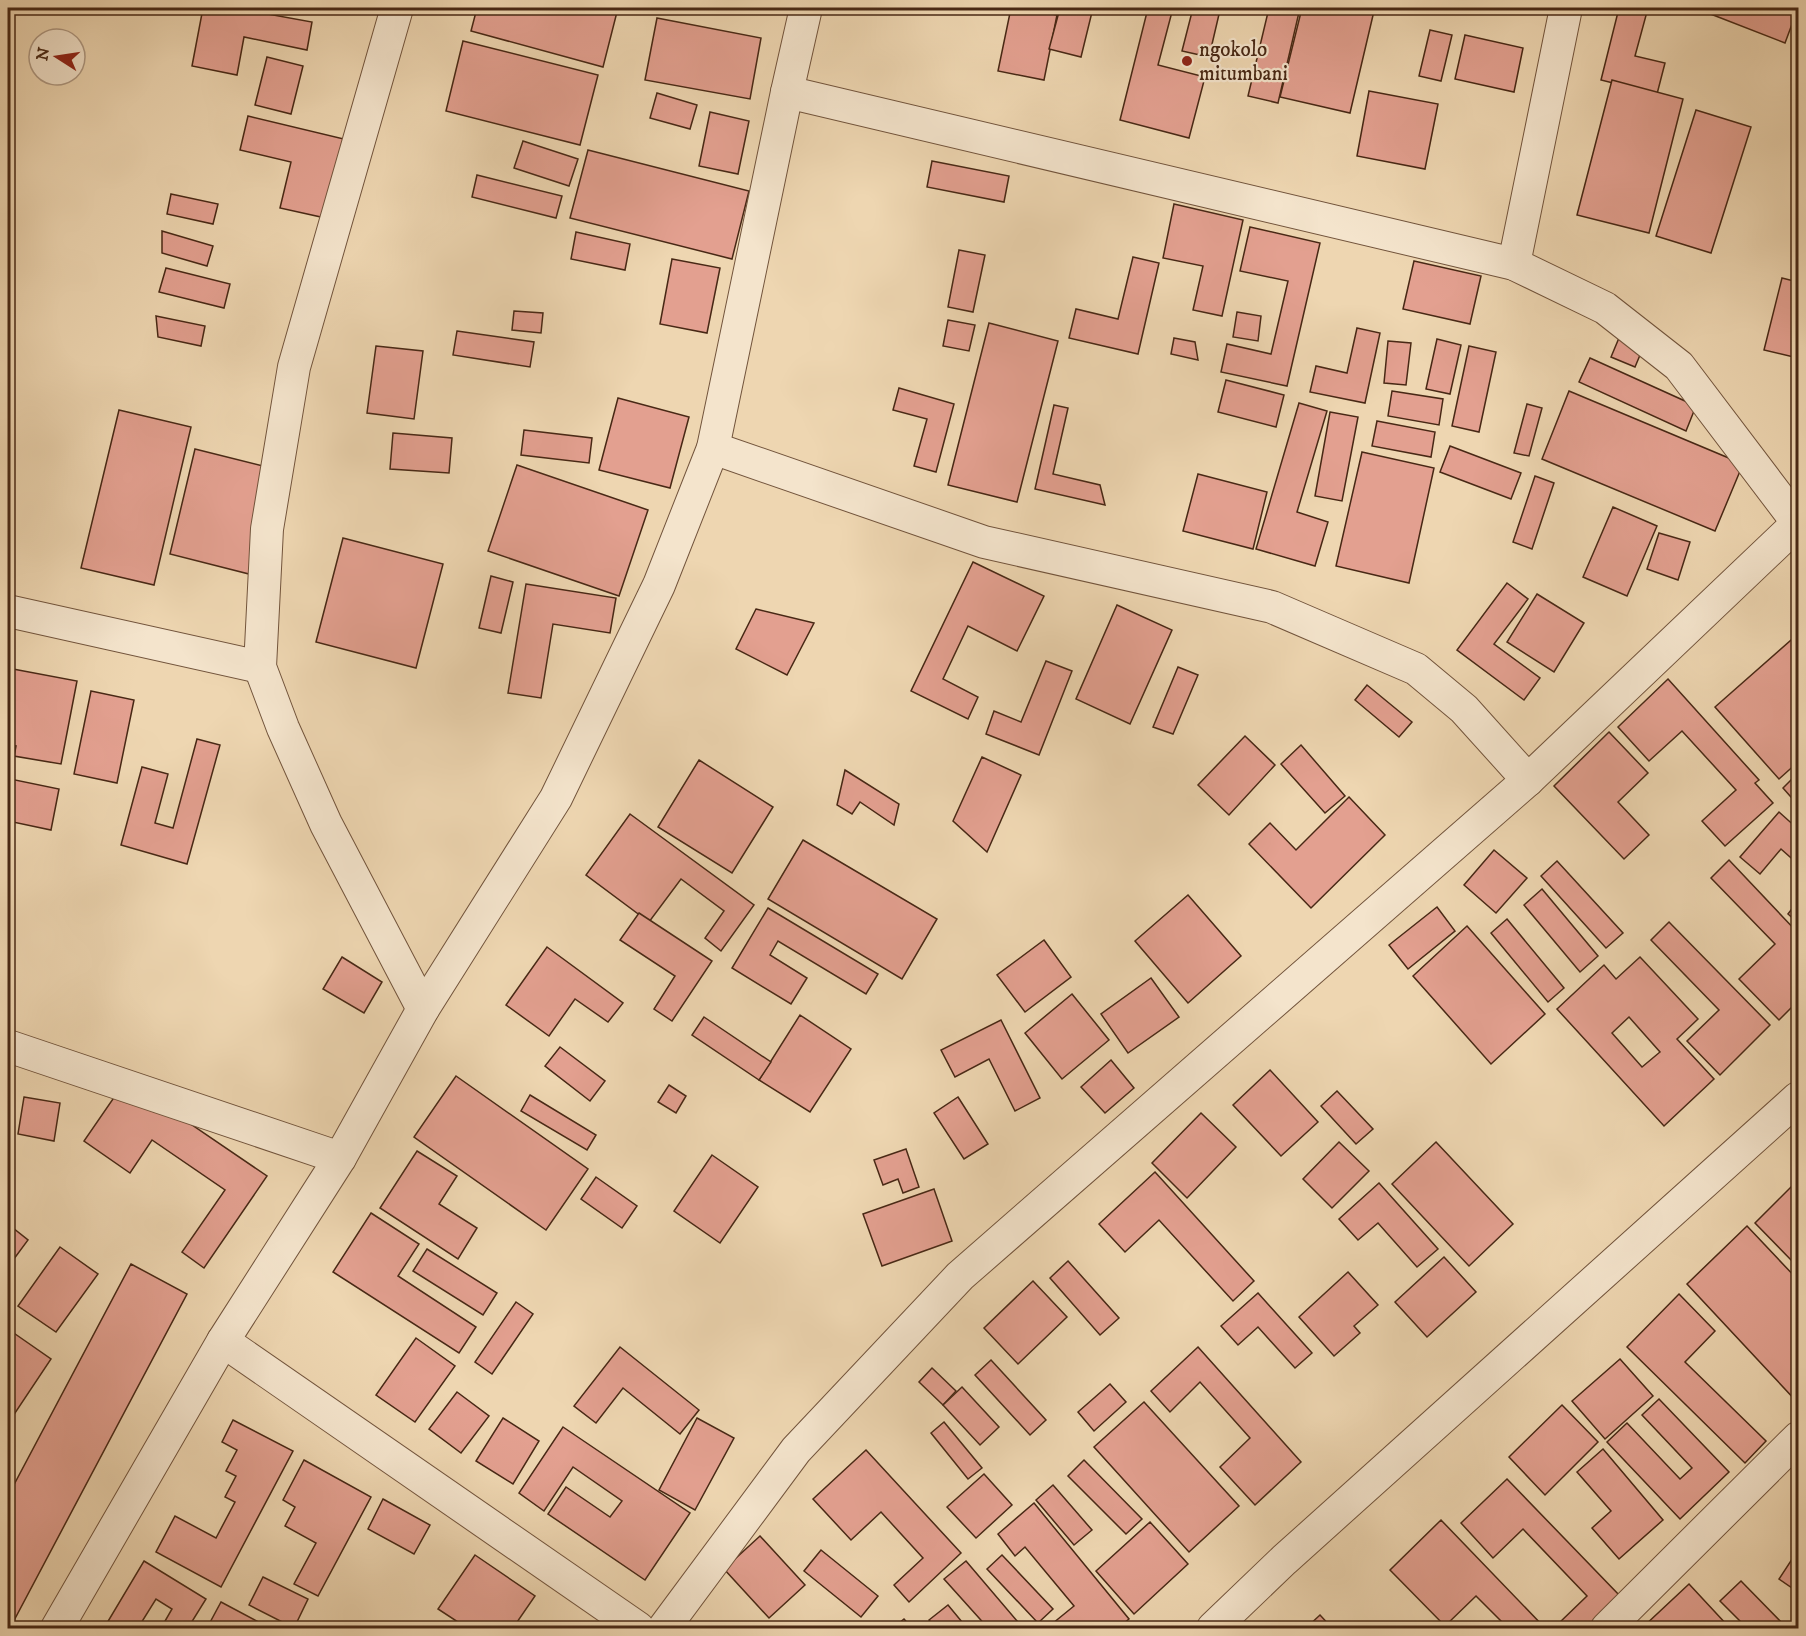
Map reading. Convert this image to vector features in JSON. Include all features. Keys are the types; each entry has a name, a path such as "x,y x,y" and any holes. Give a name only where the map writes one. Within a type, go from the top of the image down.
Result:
{"street":[{"path":"57,1629 223,1341 340,1158 423,1009 556,798 659,585 713,448 806,8"},
{"path":"1514,264 1566,8"},
{"path":"390,9 294,367 267,529 260,667 283,728 326,824 423,1009"},
{"path":"664,1629 796,1450 960,1276 1528,780 1798,523 1679,366 1605,308 1514,264 787,92"},
{"path":"713,448 984,542 1272,607 1416,669 1464,709 1528,780"},
{"path":"8,611 260,667"},
{"path":"8,1046 340,1158"},
{"path":"1213,1629 1284,1560 1798,1098"},
{"path":"223,1341 638,1629"},
{"path":"1606,1629 1798,1438"}],"building":[{"path":"203,8 234,8 312,22 307,50 244,37 237,75 192,66"},
{"path":"477,8 618,8 603,67 471,31"},
{"path":"1011,8 1057,15 1044,80 998,71"},
{"path":"1060,8 1093,8 1081,57 1049,49"},
{"path":"1148,8 1173,8 1158,65 1205,77 1189,138 1120,120"},
{"path":"1193,8 1220,10 1209,57 1182,51"},
{"path":"1269,8 1300,8 1278,103 1248,96"},
{"path":"1302,8 1361,8 1374,11 1350,113 1280,97"},
{"path":"1619,8 1648,8 1635,56 1665,63 1657,94 1601,80"},
{"path":"1710,8 1798,8 1785,43 1708,13"},
{"path":"657,18 761,38 750,99 645,80"},
{"path":"1430,30 1452,35 1441,81 1419,76"},
{"path":"1465,35 1523,48 1514,92 1455,79"},
{"path":"463,41 598,75 580,145 446,111"},
{"path":"267,57 303,66 291,114 255,105"},
{"path":"1612,80 1683,99 1649,233 1577,215"},
{"path":"1369,91 1438,104 1425,169 1357,156"},
{"path":"657,93 697,105 690,129 650,118"},
{"path":"1696,110 1751,127 1711,253 1656,236"},
{"path":"710,112 749,121 738,174 699,166"},
{"path":"248,116 348,140 330,219 280,208 291,162 240,150"},
{"path":"523,141 578,159 569,186 514,168"},
{"path":"588,150 749,191 732,259 570,218"},
{"path":"932,161 1009,176 1004,202 927,187"},
{"path":"477,175 562,196 556,218 472,197"},
{"path":"171,194 218,204 213,224 167,214"},
{"path":"1174,204 1243,220 1222,316 1193,310 1203,266 1163,258"},
{"path":"1250,227 1320,243 1287,386 1221,372 1227,344 1271,354 1288,281 1240,271"},
{"path":"162,231 213,246 207,266 162,253"},
{"path":"576,232 630,244 625,270 571,259"},
{"path":"959,250 985,255 973,312 948,307"},
{"path":"1133,257 1159,263 1138,354 1069,338 1076,309 1118,319"},
{"path":"672,259 720,268 707,333 660,324"},
{"path":"1414,261 1481,276 1470,324 1403,309"},
{"path":"166,268 230,284 224,308 159,292"},
{"path":"1782,278 1798,282 1798,358 1764,350"},
{"path":"514,311 543,313 541,333 512,330"},
{"path":"1237,312 1261,316 1258,341 1233,337"},
{"path":"156,316 205,326 201,346 158,337"},
{"path":"948,320 975,325 969,351 943,346"},
{"path":"989,323 1058,341 1017,502 948,485"},
{"path":"1624,326 1648,336 1635,367 1611,357"},
{"path":"1357,328 1380,333 1365,403 1310,392 1316,366 1347,373"},
{"path":"457,331 534,342 530,367 453,355"},
{"path":"1174,338 1195,342 1198,360 1171,354"},
{"path":"1437,339 1461,345 1450,394 1426,389"},
{"path":"1388,341 1411,343 1406,385 1384,383"},
{"path":"376,346 423,351 414,419 367,413"},
{"path":"1469,346 1496,352 1479,432 1452,426"},
{"path":"1590,358 1696,406 1686,431 1579,382"},
{"path":"1226,380 1284,395 1276,427 1218,412"},
{"path":"899,388 954,404 936,472 914,466 927,419 893,410"},
{"path":"1392,391 1443,399 1439,425 1388,416"},
{"path":"1569,391 1743,464 1715,531 1542,459"},
{"path":"618,398 689,417 670,488 599,470"},
{"path":"1299,403 1327,411 1297,512 1328,522 1315,566 1256,549"},
{"path":"1527,404 1542,408 1529,456 1514,453"},
{"path":"1054,405 1068,408 1053,474 1100,485 1105,505 1035,489"},
{"path":"119,410 191,427 154,585 81,568"},
{"path":"1330,412 1358,417 1342,501 1315,496"},
{"path":"1377,421 1435,432 1431,457 1372,446"},
{"path":"524,430 592,438 589,463 521,455"},
{"path":"393,433 452,438 449,473 390,469"},
{"path":"1450,446 1521,473 1511,499 1440,472"},
{"path":"195,449 275,469 249,574 170,554"},
{"path":"1362,452 1434,468 1409,583 1336,566"},
{"path":"517,465 648,510 619,596 488,551"},
{"path":"1198,474 1267,492 1253,549 1183,531"},
{"path":"1535,476 1554,483 1532,549 1513,542"},
{"path":"1613,507 1657,526 1627,596 1583,577"},
{"path":"1659,533 1690,542 1678,580 1647,569"},
{"path":"343,538 443,564 416,668 316,642"},
{"path":"973,562 1044,596 1017,651 968,626 943,679 978,697 968,719 911,691"},
{"path":"491,576 513,582 501,633 479,628"},
{"path":"1507,583 1528,599 1494,644 1540,678 1524,700 1457,650"},
{"path":"526,584 616,598 610,633 553,624 541,698 508,693"},
{"path":"1537,594 1584,623 1554,672 1507,642"},
{"path":"1117,605 1172,630 1130,724 1076,699"},
{"path":"756,609 814,623 787,675 736,649"},
{"path":"1798,634 1798,762 1779,779 1715,707"},
{"path":"1046,661 1072,671 1039,755 986,734 994,711 1021,722"},
{"path":"1178,667 1198,675 1173,734 1153,727"},
{"path":"13,669 77,681 61,764 8,755 8,699"},
{"path":"1668,679 1759,780 1755,783 1773,803 1725,846 1702,821 1736,790 1682,731 1649,761 1618,727"},
{"path":"1367,685 1412,722 1399,737 1355,700"},
{"path":"91,691 134,700 117,783 74,774"},
{"path":"1609,732 1648,773 1618,802 1649,835 1624,859 1554,786"},
{"path":"1245,736 1275,765 1229,815 1198,785"},
{"path":"197,739 220,745 187,864 121,845 142,767 168,774 155,823 173,828"},
{"path":"8,745 16,746 10,779 59,789 51,830 8,821"},
{"path":"1301,745 1345,796 1325,813 1281,764"},
{"path":"982,757 1021,775 987,852 953,821"},
{"path":"699,760 773,807 732,873 658,827"},
{"path":"845,770 899,804 894,825 860,802 852,814 837,805"},
{"path":"1798,773 1798,805 1783,788"},
{"path":"1349,797 1385,835 1311,908 1249,844 1270,823 1296,850"},
{"path":"1779,812 1798,829 1798,864 1781,849 1760,874 1740,857"},
{"path":"630,814 754,905 721,951 705,938 724,911 681,879 649,922 586,875"},
{"path":"803,840 937,919 902,979 768,899"},
{"path":"1494,850 1527,878 1496,913 1464,885"},
{"path":"1729,860 1798,933 1798,1001 1779,1020 1739,979 1775,944 1711,878"},
{"path":"1557,861 1623,933 1606,948 1541,876"},
{"path":"1542,889 1598,956 1580,972 1524,905"},
{"path":"1188,895 1241,956 1188,1003 1135,941"},
{"path":"1798,901 1798,923 1788,914"},
{"path":"1437,907 1455,931 1408,969 1389,945"},
{"path":"768,908 878,974 866,994 778,941 770,955 807,978 791,1004 732,968"},
{"path":"639,913 712,961 672,1021 654,1009 675,976 620,940"},
{"path":"1507,919 1564,988 1548,1002 1491,933"},
{"path":"1669,922 1770,1025 1720,1075 1687,1041 1719,1010 1651,940"},
{"path":"1467,926 1545,1014 1491,1064 1413,976"},
{"path":"1044,940 1071,977 1025,1012 997,975"},
{"path":"8,942 14,944 8,970"},
{"path":"547,947 623,1003 608,1022 575,999 549,1036 506,1005"},
{"path":"342,957 382,982 364,1013 323,989"},
{"path":"1640,957 1698,1019 1677,1039 1714,1079 1664,1126 1557,1009 1604,965 1616,979","holes":["1629,1017 1660,1052 1642,1067 1612,1033"]},
{"path":"1151,978 1179,1017 1128,1053 1101,1014"},
{"path":"1072,994 1109,1040 1062,1079 1025,1033"},
{"path":"800,1015 851,1049 810,1112 759,1080"},
{"path":"704,1017 771,1062 759,1080 692,1035"},
{"path":"1001,1020 1040,1098 1015,1111 989,1059 955,1077 941,1050"},
{"path":"560,1047 605,1081 590,1101 545,1066"},
{"path":"1111,1060 1134,1088 1105,1113 1081,1087"},
{"path":"1270,1070 1318,1122 1281,1156 1233,1105"},
{"path":"456,1076 588,1169 546,1230 414,1137"},
{"path":"126,1080 267,1176 204,1268 182,1252 225,1190 152,1140 130,1173 84,1141"},
{"path":"669,1085 686,1096 676,1113 658,1102"},
{"path":"1337,1091 1373,1129 1356,1144 1321,1106"},
{"path":"530,1095 596,1135 587,1150 521,1111"},
{"path":"24,1097 60,1103 54,1141 18,1134"},
{"path":"958,1097 988,1144 964,1159 934,1113"},
{"path":"1201,1113 1236,1147 1187,1198 1152,1163"},
{"path":"1339,1142 1369,1171 1332,1208 1303,1179"},
{"path":"1436,1142 1513,1224 1469,1266 1392,1184"},
{"path":"906,1149 919,1187 903,1193 898,1179 883,1185 874,1160"},
{"path":"417,1151 457,1176 439,1204 477,1228 458,1259 380,1208"},
{"path":"712,1155 758,1187 720,1243 674,1211"},
{"path":"1155,1172 1254,1281 1233,1301 1159,1220 1125,1252 1099,1224"},
{"path":"596,1177 637,1206 622,1228 581,1199"},
{"path":"1798,1180 1798,1255 1792,1261 1755,1223"},
{"path":"1379,1183 1438,1249 1417,1267 1378,1223 1358,1240 1339,1219"},
{"path":"934,1189 952,1241 882,1266 863,1214"},
{"path":"371,1213 419,1244 398,1276 476,1327 459,1353 333,1272"},
{"path":"8,1224 28,1240 8,1267"},
{"path":"1747,1226 1798,1280 1798,1403 1687,1284"},
{"path":"60,1247 98,1274 56,1332 18,1306"},
{"path":"427,1249 497,1293 483,1315 413,1271"},
{"path":"1444,1257 1476,1292 1427,1337 1395,1302"},
{"path":"1068,1261 1119,1318 1100,1335 1050,1278"},
{"path":"131,1264 187,1294 8,1628 8,1496"},
{"path":"1348,1272 1378,1305 1354,1326 1360,1333 1334,1356 1299,1317"},
{"path":"1033,1281 1067,1317 1018,1364 984,1328"},
{"path":"1258,1293 1312,1353 1295,1368 1258,1327 1238,1345 1221,1326"},
{"path":"1679,1294 1715,1331 1685,1362 1766,1441 1745,1463 1627,1347"},
{"path":"516,1302 533,1314 492,1374 475,1362"},
{"path":"8,1329 51,1359 13,1416 8,1413"},
{"path":"416,1338 455,1366 415,1422 376,1395"},
{"path":"620,1347 699,1410 680,1434 623,1388 596,1423 574,1406"},
{"path":"1198,1347 1301,1462 1255,1505 1220,1467 1250,1438 1200,1382 1170,1412 1151,1391"},
{"path":"1620,1359 1653,1396 1605,1439 1572,1401"},
{"path":"991,1360 1046,1420 1030,1435 975,1375"},
{"path":"932,1368 956,1391 943,1405 919,1382"},
{"path":"1110,1384 1126,1402 1094,1431 1078,1412"},
{"path":"962,1387 999,1427 980,1445 943,1405"},
{"path":"457,1392 489,1416 461,1453 429,1429"},
{"path":"1659,1399 1729,1472 1680,1519 1607,1442 1627,1423 1680,1479 1692,1468 1642,1415"},
{"path":"1144,1402 1239,1506 1189,1552 1094,1447"},
{"path":"1562,1405 1598,1442 1545,1495 1509,1457"},
{"path":"503,1418 539,1441 513,1484 476,1461"},
{"path":"697,1418 734,1438 695,1510 659,1490"},
{"path":"233,1420 293,1451 221,1587 156,1552 175,1516 216,1538 235,1502 225,1497 236,1476 226,1471 237,1450 222,1442"},
{"path":"944,1422 982,1468 968,1479 931,1433"},
{"path":"563,1427 690,1513 645,1580 548,1514 566,1487 610,1517 622,1501 573,1467 544,1511 519,1493"},
{"path":"1603,1449 1663,1520 1619,1559 1592,1528 1611,1511 1577,1472"},
{"path":"866,1450 961,1553 909,1602 894,1585 923,1558 881,1512 851,1540 813,1499"},
{"path":"304,1460 371,1497 318,1596 294,1584 316,1543 285,1526 295,1507 283,1500"},
{"path":"1084,1460 1142,1519 1126,1534 1068,1476"},
{"path":"984,1474 1012,1505 976,1538 947,1507"},
{"path":"1507,1479 1621,1597 1589,1628 1562,1628 1558,1624 1587,1596 1523,1529 1493,1558 1461,1523"},
{"path":"1053,1485 1092,1530 1074,1545 1036,1500"},
{"path":"383,1499 430,1525 414,1554 368,1529"},
{"path":"1034,1503 1129,1619 1118,1628 1047,1628 1074,1606 1025,1547 1015,1556 998,1534"},
{"path":"1441,1520 1545,1628 1508,1628 1476,1596 1445,1626 1390,1570"},
{"path":"1150,1522 1188,1564 1134,1614 1096,1571"},
{"path":"760,1536 805,1585 769,1618 724,1569"},
{"path":"821,1550 878,1596 861,1617 804,1571"},
{"path":"1798,1550 1798,1592 1779,1579"},
{"path":"475,1555 535,1596 513,1628 467,1628 438,1609"},
{"path":"1002,1555 1053,1609 1038,1623 987,1569"},
{"path":"144,1561 206,1599 188,1628 161,1628 172,1609 156,1599 138,1628 104,1628"},
{"path":"966,1561 1023,1628 988,1628 944,1579"},
{"path":"263,1577 308,1599 294,1628 249,1605"},
{"path":"1741,1581 1787,1628 1747,1628 1720,1601"},
{"path":"1689,1584 1728,1626 1726,1628 1642,1628"},
{"path":"221,1602 270,1628 207,1628"},
{"path":"948,1605 967,1628 936,1628 929,1620"},
{"path":"1320,1615 1332,1628 1306,1628"},
{"path":"904,1619 912,1628 893,1628"}],"place":[{"name":"ngokolo mitumbani","path":"1187,61"}]}
